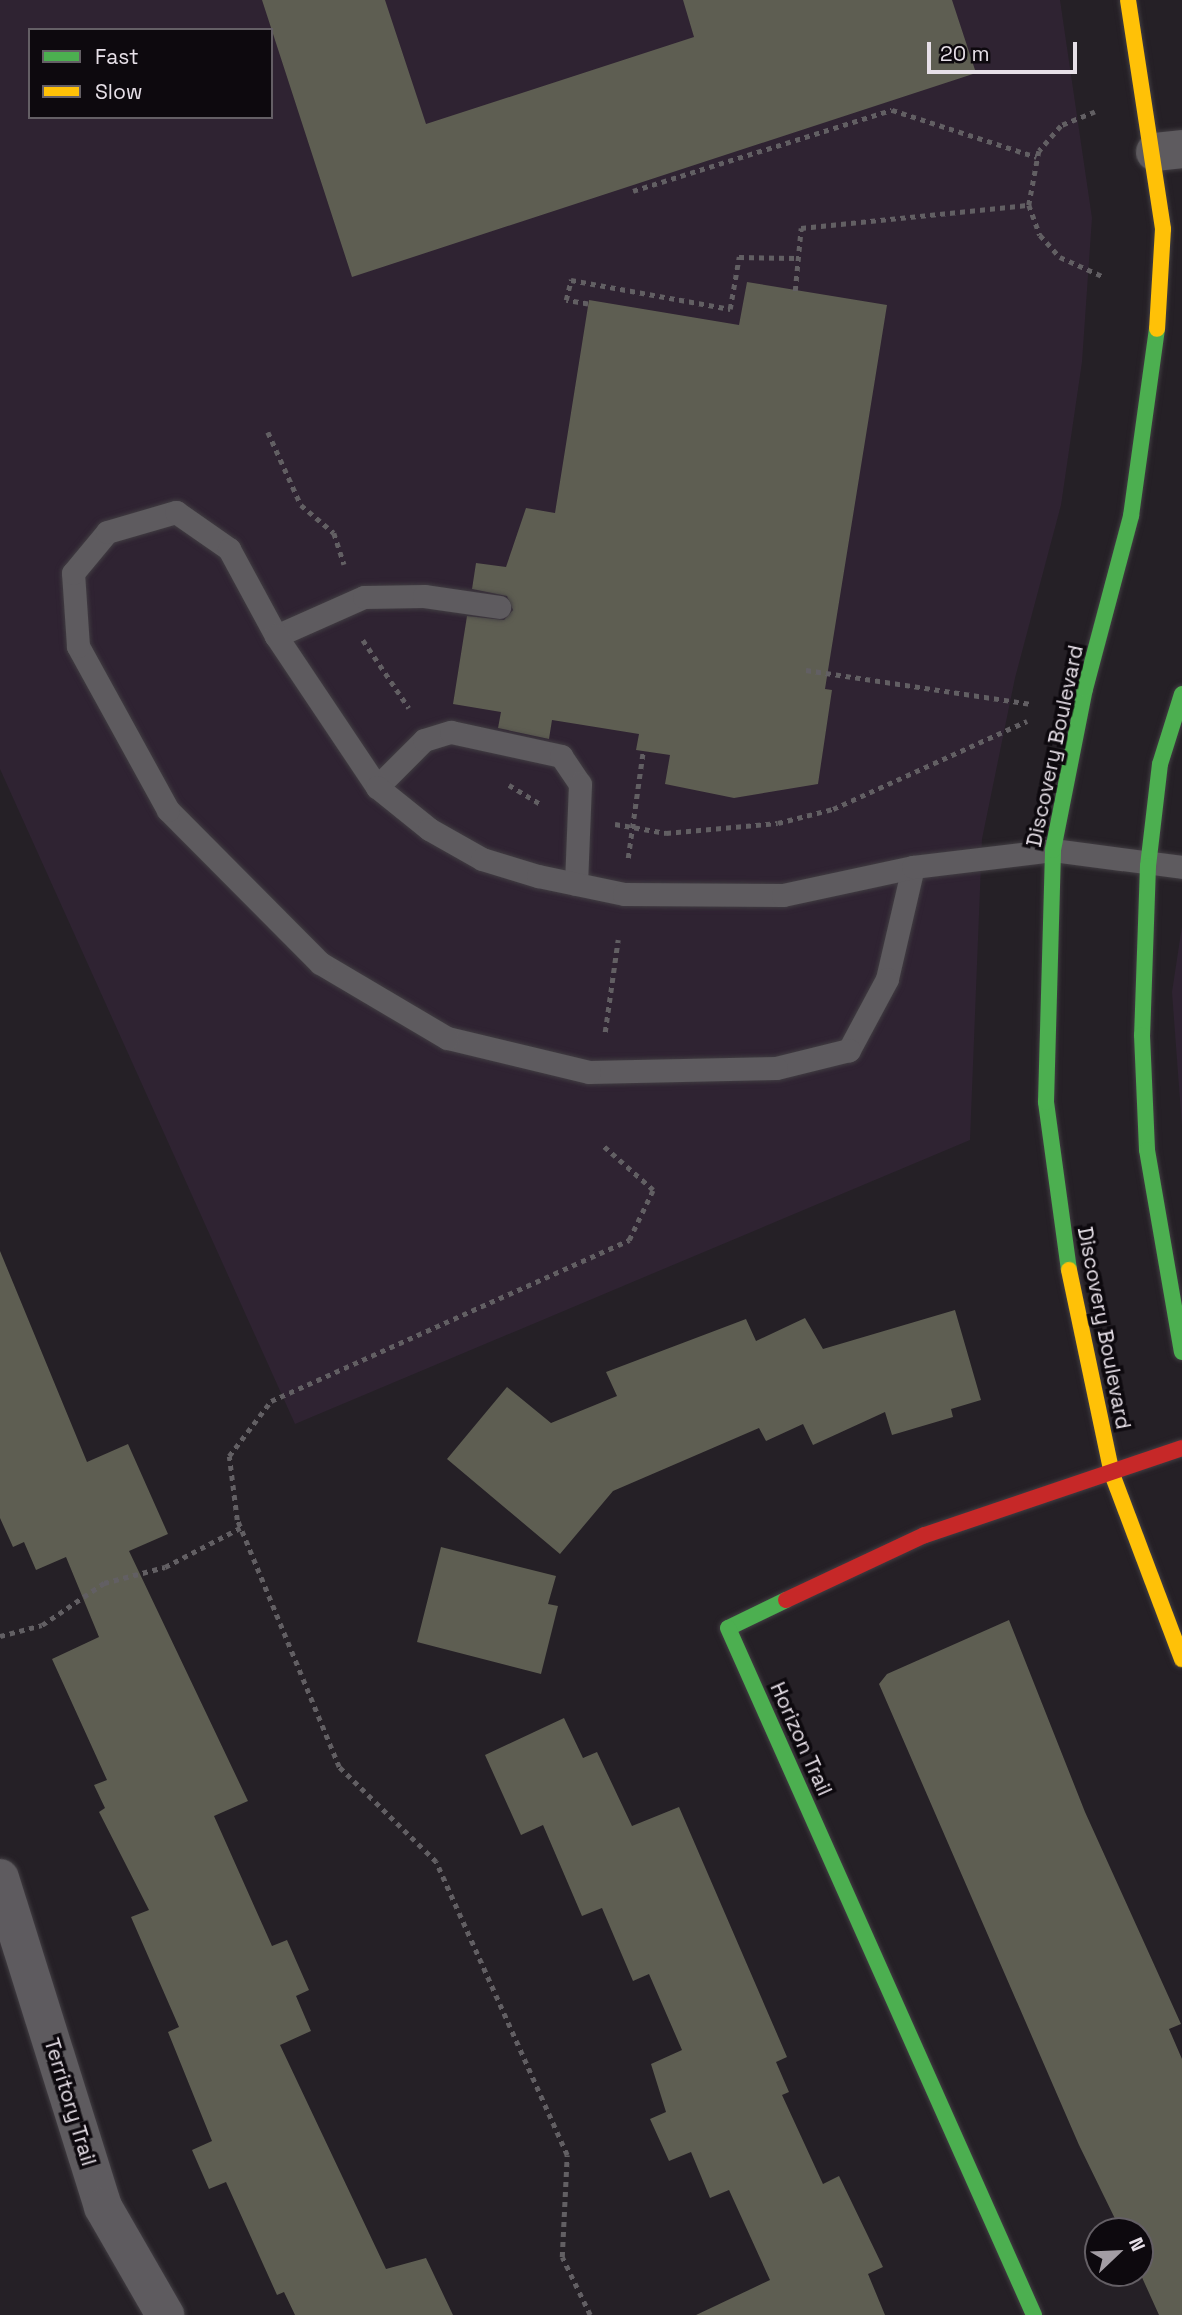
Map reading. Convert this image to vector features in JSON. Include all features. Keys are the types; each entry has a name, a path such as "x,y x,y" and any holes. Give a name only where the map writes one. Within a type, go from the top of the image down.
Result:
{"street":[{"name":"Discovery Boulevard","path":"1128,0 1169,151 1172,230 1154,374 1131,516 1085,689 1054,850 1045,1102 1072,1295 1112,1474 1182,1659"},
{"path":"1182,694 1160,764 1148,866 1142,1035 1147,1150 1182,1352"},
{"name":"Horizon Trail","path":"1034,2315 728,1628 925,1535 1112,1474 1182,1448"},
{"name":"Territory Trail","path":"0,1878 103,2207 165,2315"}],"lane":[{"path":"913,867 887,979 849,1050 776,1068 589,1072 447,1038 320,963 168,810 78,646 73,573 107,532 176,512 229,549 276,636 377,787 429,829 482,859 576,884 624,894 783,895 913,867 1054,850 1148,866 1182,867"},
{"path":"276,636 364,597 424,597 499,607"},
{"path":"377,787 424,740 451,732 561,756 580,784 576,884"}],"path":[{"path":"633,191 892,110 1037,157"},
{"path":"1096,112 1061,126 1037,157 1029,205 1040,235 1060,257 1104,277"},
{"path":"795,291 801,228 1029,205"},
{"path":"588,304 565,300 570,280 730,309 739,257 798,258"},
{"path":"268,432 307,515 334,533 345,569"},
{"path":"361,636 417,717"},
{"path":"806,670 1031,704"},
{"path":"601,821 632,827 724,832 834,809 1027,721"},
{"path":"627,862 643,751"},
{"path":"605,1032 618,940"},
{"path":"590,2315 562,2257 567,2155 436,1862 339,1767 240,1528 229,1456 271,1401 629,1240 653,1190 602,1145"},
{"path":"0,1636 42,1625 104,1583 164,1567 240,1528"}],"shaded area":[{"path":"0,0 1060,0 1092,218 1082,362 1061,505 1015,678 982,839 970,1140 295,1424 0,769"},
{"path":"1182,926 1182,1127 1172,992"}],"building":[{"path":"262,0 385,0 426,124 694,37 683,0 952,0 976,73 352,277"},
{"path":"747,282 887,305 825,689 832,690 818,784 734,798 665,784 670,755 636,750 639,734 552,720 549,739 498,728 501,712 453,704 467,616 504,620 513,610 507,596 472,589 476,563 506,567 526,508 555,513 589,300 739,325"},
{"path":"0,1251 87,1462 128,1444 168,1534 129,1551 248,1801 214,1816 272,1946 287,1940 309,1990 296,1996 311,2031 280,2045 386,2269 426,2258 453,2315 295,2315 284,2292 277,2295 226,2182 209,2189 192,2150 212,2141 168,2032 179,2027 131,1917 149,1910 99,1812 105,1808 94,1785 107,1780 52,1659 99,1637 66,1557 36,1570 24,1542 13,1547 0,1518"},
{"path":"955,1310 981,1400 951,1409 953,1417 892,1435 885,1412 813,1445 803,1424 766,1441 759,1428 613,1491 560,1554 447,1459 507,1387 551,1423 617,1396 606,1372 746,1319 756,1341 805,1318 823,1349"},
{"path":"441,1547 556,1576 548,1604 558,1606 541,1674 417,1642"},
{"path":"1009,1620 1085,1812 1181,2024 1169,2029 1182,2059 1182,2315 1159,2315 1146,2287 1154,2287 1154,2217 1114,2217 1079,2145 879,1684 887,1674"},
{"path":"564,1718 583,1758 597,1752 632,1826 679,1807 787,2057 776,2062 789,2092 782,2095 823,2184 839,2176 883,2267 868,2274 885,2315 696,2315 770,2280 729,2190 710,2198 691,2152 669,2161 650,2119 666,2112 651,2064 682,2050 649,1974 633,1981 602,1908 582,1916 543,1825 521,1835 485,1755"}],"traffic: fast":[{"path":"1069,1270 1046,1102 1053,850 1085,689 1131,516 1157,329"},
{"path":"1182,694 1160,764 1148,866 1142,1035 1147,1150 1182,1352"},
{"path":"786,1600 728,1628 1034,2315"}],"traffic: slow":[{"path":"1128,0 1163,229 1157,329"},
{"path":"1069,1270 1112,1474 1182,1659"}],"traffic: jam":[{"path":"786,1600 925,1535 1182,1448"}]}
